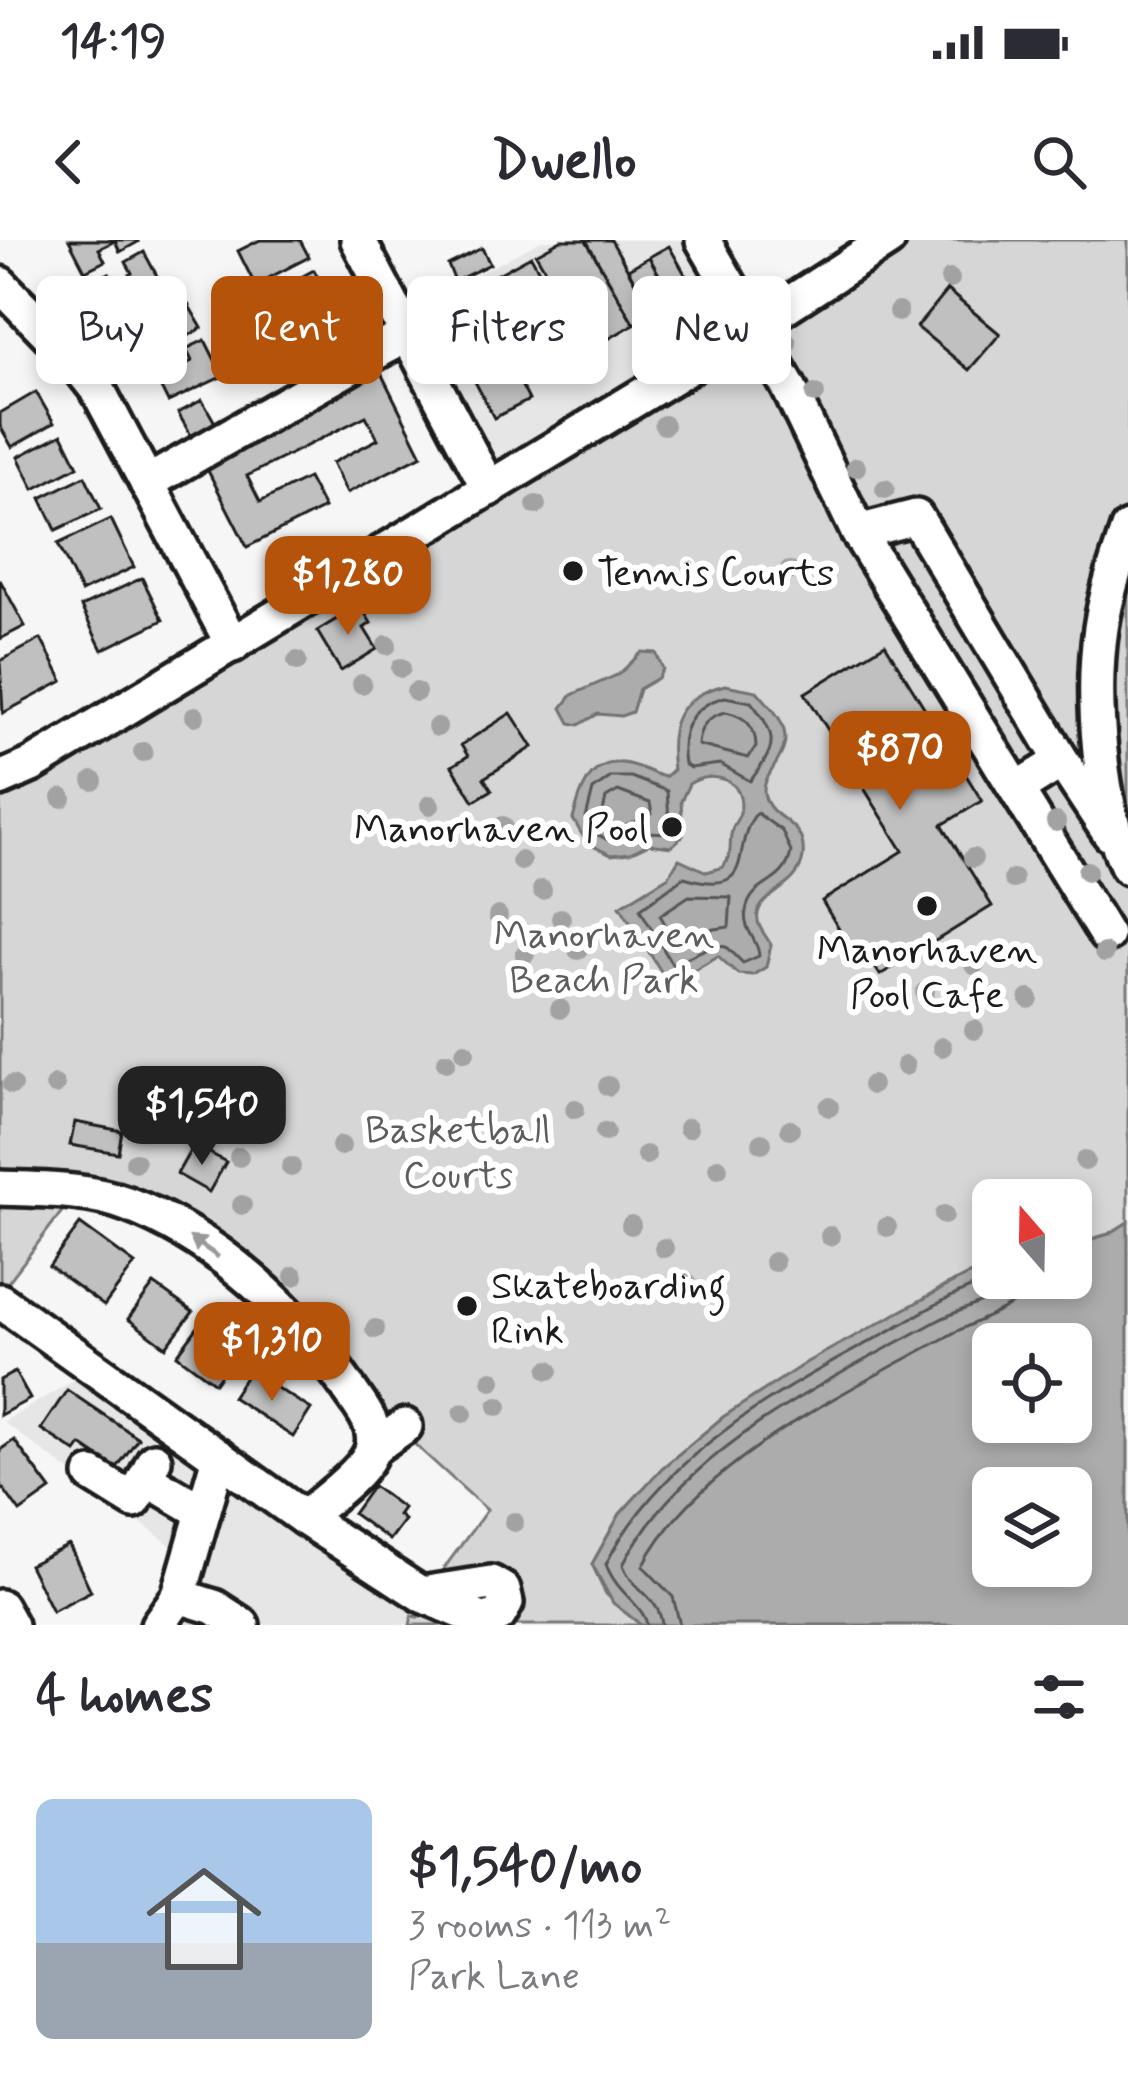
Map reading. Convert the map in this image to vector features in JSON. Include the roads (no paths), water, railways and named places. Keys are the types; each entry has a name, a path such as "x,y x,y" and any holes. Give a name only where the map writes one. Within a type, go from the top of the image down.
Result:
{"street":[{"path":"358,240 407,332"},
{"path":"704,240 724,276"},
{"path":"791,303 888,240"},
{"path":"0,284 88,376 233,645"},
{"path":"147,483 407,335"},
{"path":"434,384 489,489"},
{"path":"0,779 32,765 233,645 661,384"},
{"path":"787,384 858,532 1106,935"},
{"path":"858,532 916,517 1122,855"},
{"path":"1122,855 1103,765 1100,632 1128,530"},
{"path":"1017,789 1062,761"},
{"path":"0,1188 76,1192 126,1204 210,1250 256,1285 312,1340 370,1420 373,1448"},
{"path":"0,1300 304,1518 421,1594"},
{"path":"304,1518 358,1470 373,1448 405,1426"},
{"path":"158,1625 179,1597 219,1457"},
{"path":"92,1475 134,1501 150,1469 203,1512"},
{"path":"179,1597 214,1606 242,1625"},
{"path":"0,1607 10,1625"}],"water":[{"path":"642,652 656,653 663,669 658,678 639,689 632,712 598,714 579,725 570,723 562,708 572,695 619,674"},
{"path":"725,685 757,691 780,720 785,744 767,779 765,797 774,812 795,828 803,857 794,878 758,912 771,945 766,967 753,975 738,974 718,956 669,984 620,906 669,876 679,859 707,872 723,867 740,812 738,792 717,778 689,784 681,801 683,836 671,847 649,844 611,855 587,843 573,819 586,784 600,767 623,763 665,777 673,770 672,739 679,714 696,697"},
{"path":"1128,1222 1128,1625 641,1625 613,1603 592,1564 620,1514 662,1468 723,1417 807,1362 972,1274 972,1299 1092,1299 1092,1239"}],"place":[{"name":"Tennis Courts","path":"573,571"},
{"name":"Manorhaven Pool","path":"672,827"},
{"name":"Manorhaven Pool Cafe","path":"927,906"},
{"name":"Skateboarding Rink","path":"467,1306"}],"park label":[{"name":"Manorhaven Beach Park","path":"604,956"},
{"name":"Basketball Courts","path":"458,1150"}]}
